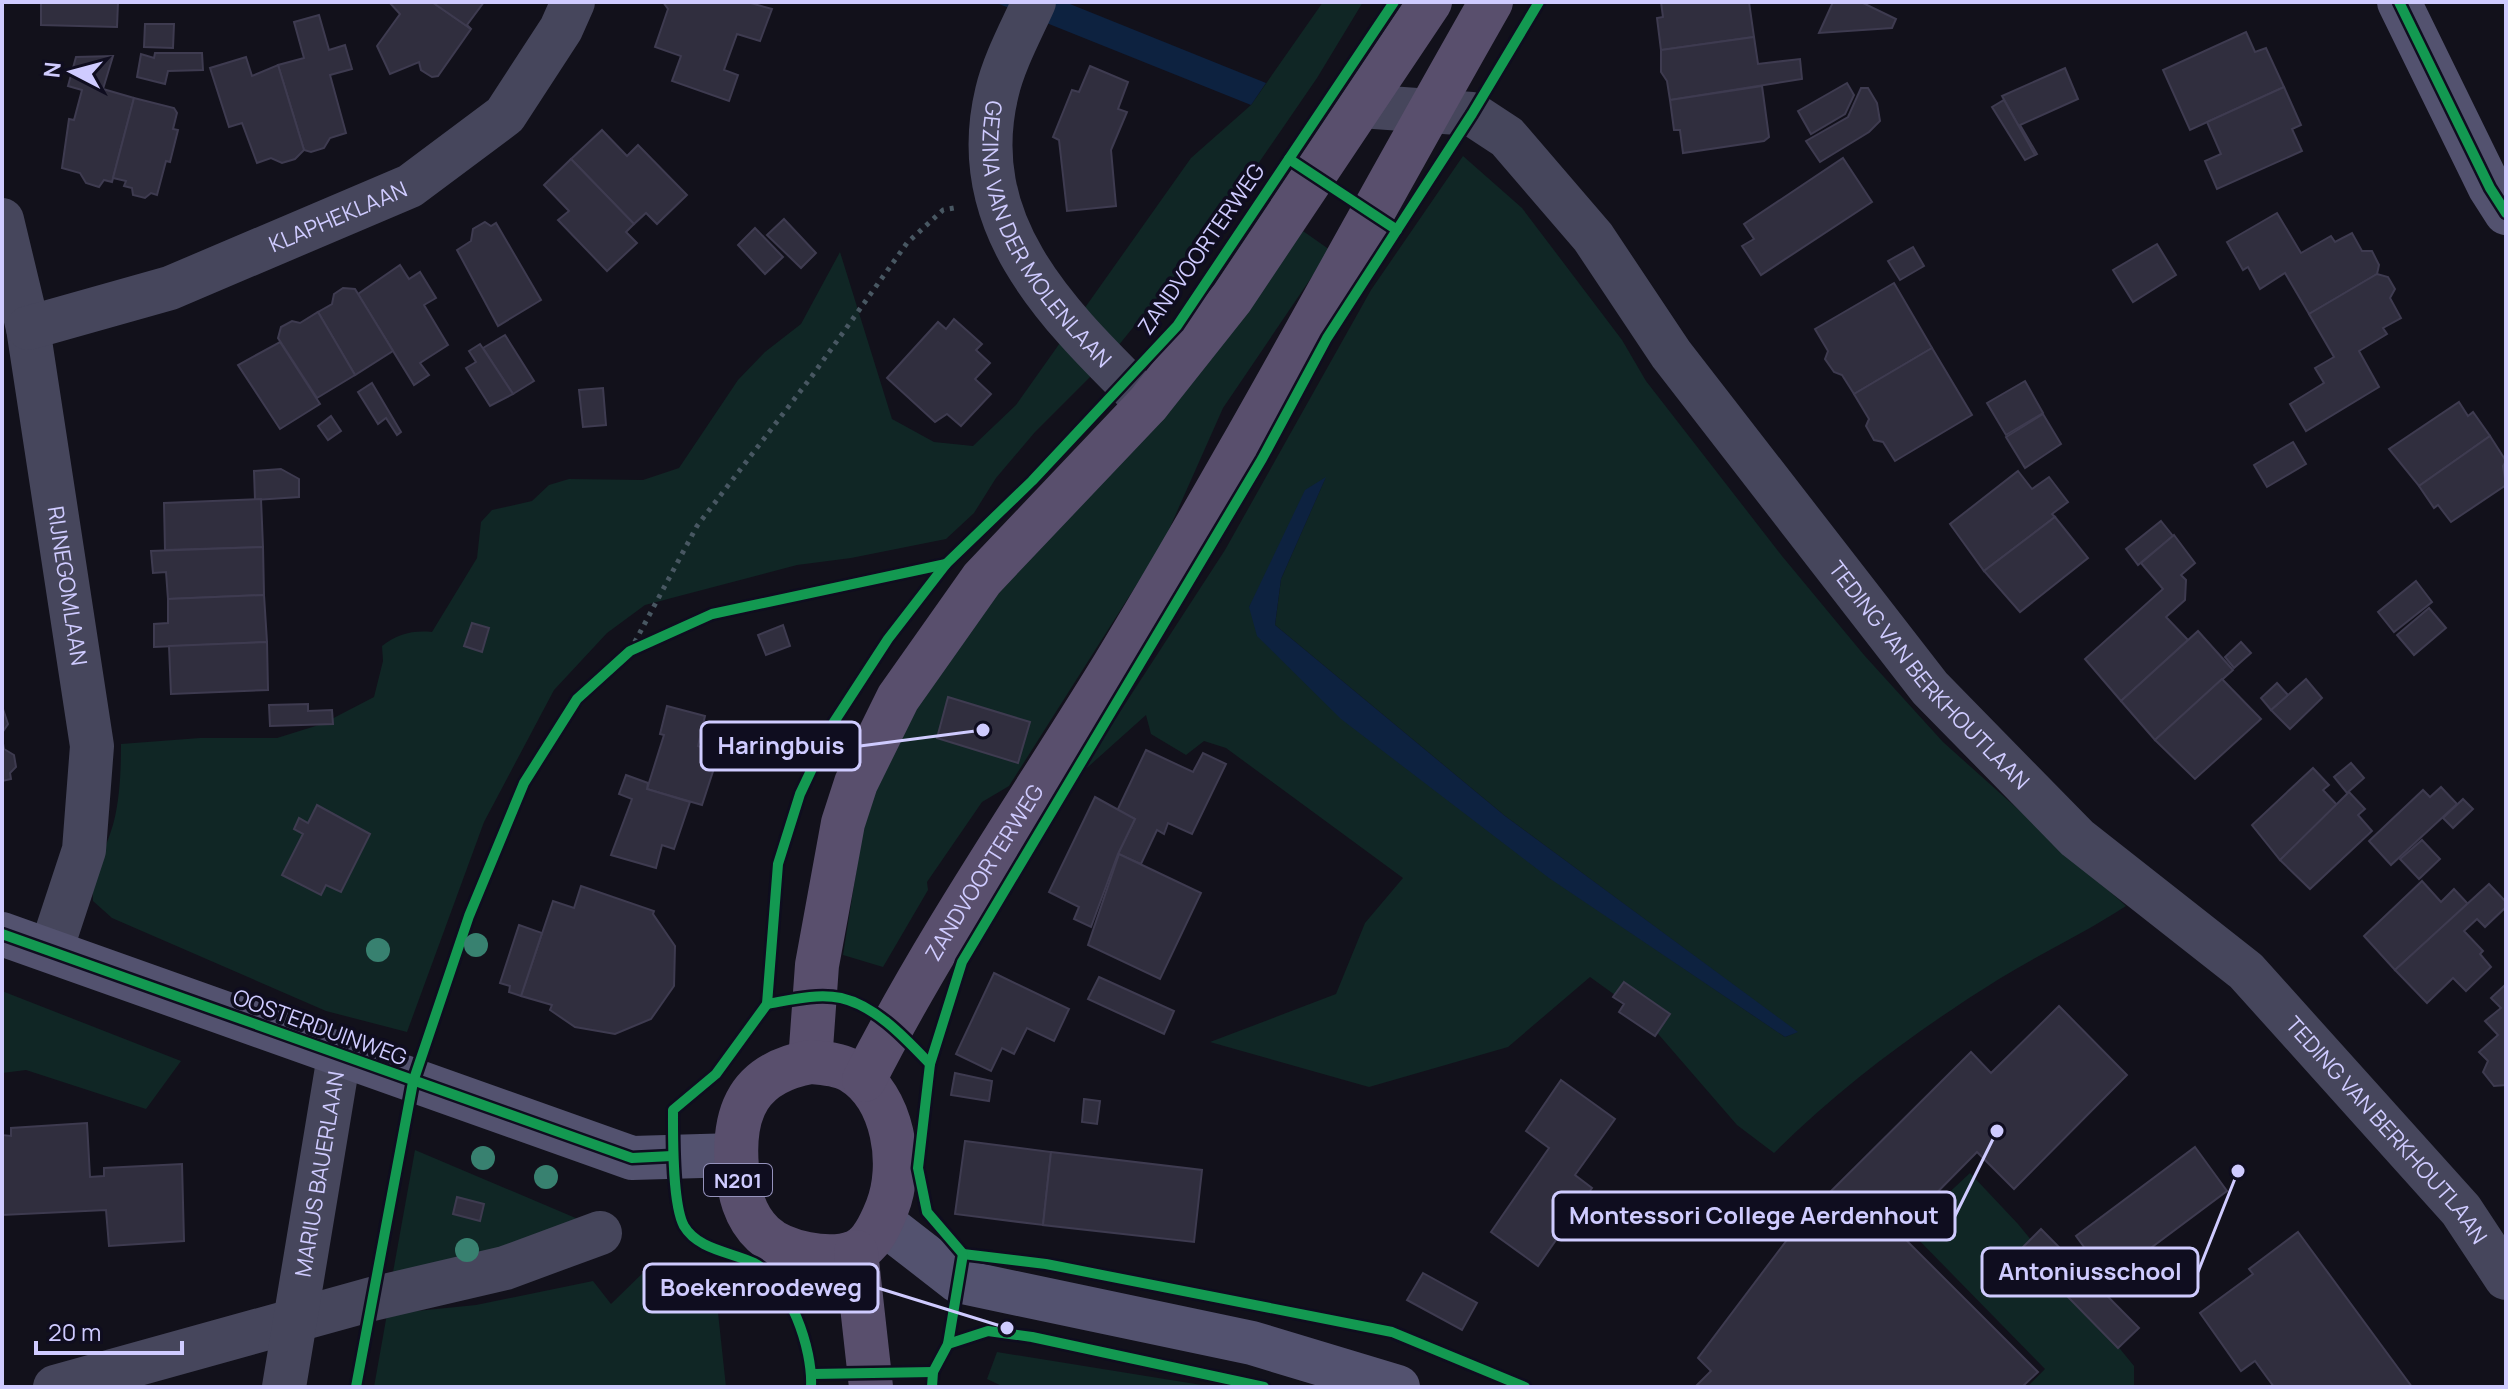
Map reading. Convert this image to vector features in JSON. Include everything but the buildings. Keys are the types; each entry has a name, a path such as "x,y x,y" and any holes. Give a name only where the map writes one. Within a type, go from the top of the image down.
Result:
{"main road":[{"path":"871,1387 869,1237 895,1173 894,1148 878,1101 864,1080 848,1069 810,1062 817,965 843,823 856,783 898,698 982,579 1137,394 1232,298 1430,2"},
{"name":"ZANDVOORTERWEG","path":"864,1080 892,1025 1004,834 1112,668 1158,589 1491,2"},
{"name":"N201","path":"810,1062 781,1068 752,1094 736,1129 739,1194 764,1236 803,1253 830,1255 869,1237"}],"street":[{"name":"KLAPHEKLAAN","path":"28,328 170,288 410,186 505,115 561,29 573,2"},
{"path":"2399,2 2490,188 2506,213"},
{"name":"GEZINA VAN DER MOLENLAAN","path":"1027,17 997,92 992,134 996,202 1026,270 1137,394"},
{"name":"TEDING VAN BERKHOUTLAAN","path":"1361,106 1472,114 1507,137 1593,237 1671,354 1930,688 2077,838 2246,971 2461,1210 2506,1278"},
{"name":"RIJNEGOMLAAN","path":"2,220 28,328 92,746 84,850 51,950"},
{"name":"OOSTERDUINWEG","path":"2,934 632,1158 736,1155"},
{"name":"MARIUS BAUERLAAN","path":"284,1387 339,1056"},
{"path":"55,1387 296,1319 505,1268 600,1233"},
{"path":"869,1237 958,1281 1252,1343 1398,1387"}],"path":[{"path":"620,661 630,651 697,526 819,366 907,243 943,210"},
{"path":"630,651 644,645"}],"green space":[{"path":"1323,2 1363,2 1317,78 1214,228 1105,362 1035,432 996,478 974,513 946,539 797,565 645,605 607,633 554,690 484,822 407,1032 326,1011 112,918 93,901 97,871 116,812 121,744 200,738 277,738 322,724 374,697 383,661 382,646 406,634 432,632 477,558 481,522 492,510 532,501 549,485 569,479 643,480 679,468 738,380 765,352 801,324 840,252 892,419 934,442 973,446 1016,405 1191,158 1251,105"},
{"path":"1463,156 1522,208 1622,340 1646,381 1782,556 1864,655 1943,742 2126,906 1999,979 1939,1018 1854,1081 1774,1153 1737,1125 1640,1013 1590,977 1508,1047 1369,1087 1210,1042 1336,994 1365,923 1403,878 1226,748 1204,741 1186,755 1151,734 1146,715 1079,775 1225,550 1371,290","holes":["1325,479 1281,579 1275,625 1505,816 1797,1032 1785,1037 1549,877 1465,812 1249,607"]},
{"path":"1303,231 1330,250 1223,408 1163,543 1009,786 982,802 927,882 928,890 883,967 843,955 869,790 964,623"},
{"path":"2,991 181,1061 146,1109 26,1070 2,1073"},
{"path":"415,1150 578,1219 390,1289"},
{"path":"1970,1173 2018,1224 2134,1366 2134,1387 2027,1387 2045,1369 1909,1230"},
{"path":"650,1266 688,1267 716,1294 726,1387 374,1387 387,1314 476,1305 593,1281 611,1304"},
{"path":"997,1352 1214,1387 1004,1387 987,1379"}],"water":[{"path":"994,2 1065,2 1266,83 1251,105"},
{"path":"1326,477 1281,579 1275,625 1505,816 1798,1032 1785,1037 1549,878 1341,719 1257,636 1249,607 1305,490"}],"cycle path":[{"path":"811,1387 803,1336 797,1318 778,1285 754,1263 706,1245 684,1226 677,1202 673,1152 673,1110 716,1074 767,1004 778,864 800,794 834,722 888,639 946,564 1032,481 1177,326 1394,2"},
{"path":"963,1254 927,1212 918,1168 930,1064 962,962 1262,459 1327,338 1472,114 1539,2"},
{"path":"2399,2 2490,188 2506,213"},
{"path":"1289,159 1397,230"},
{"path":"356,1387 413,1082 469,916 524,783 577,699 630,651 712,614 946,564"},
{"path":"2,934 632,1158 672,1156"},
{"path":"767,1004 823,996 854,1002 890,1025 930,1064"},
{"path":"963,1254 1046,1264 1392,1332 1525,1387"},
{"path":"932,1387 933,1372 948,1344 963,1254"},
{"path":"948,1344 988,1331 1032,1337 1264,1387"},
{"path":"812,1374 933,1372"}],"place":[{"name":"Haringbuis","path":"983,730"},
{"name":"Montessori College Aerdenhout","path":"1997,1131"},
{"name":"Antoniusschool","path":"2238,1171"},
{"name":"Boekenroodeweg","path":"1007,1328"}]}
